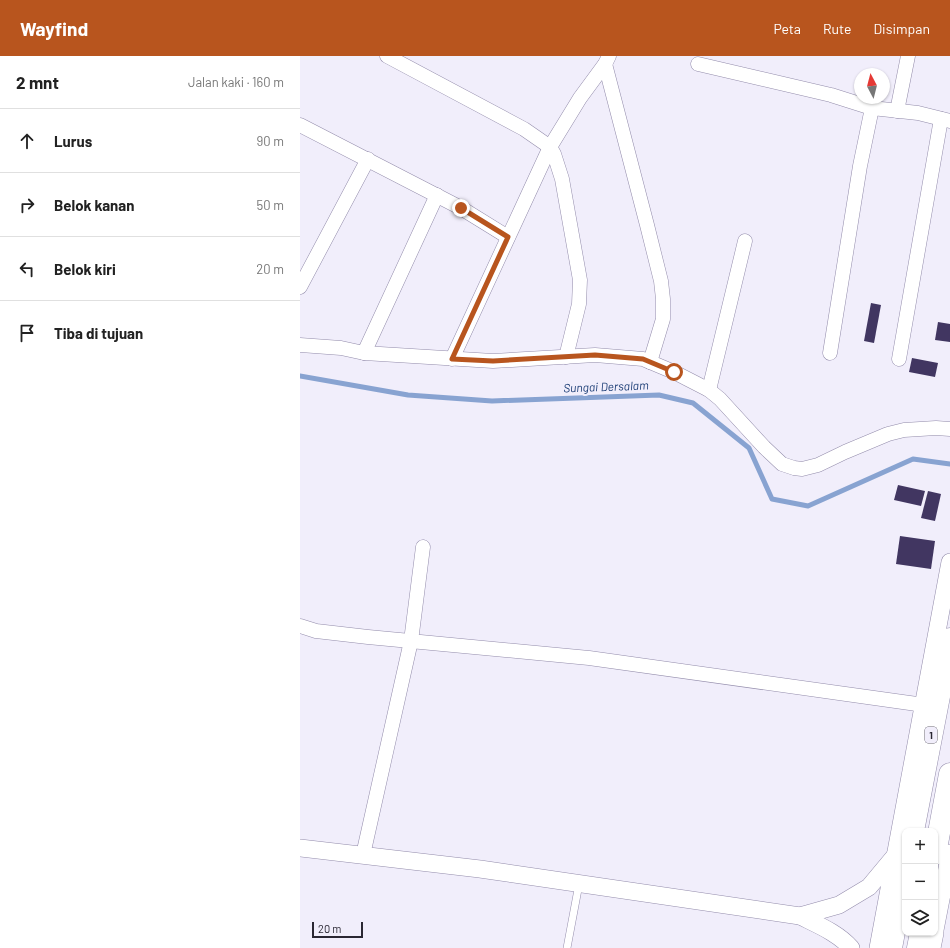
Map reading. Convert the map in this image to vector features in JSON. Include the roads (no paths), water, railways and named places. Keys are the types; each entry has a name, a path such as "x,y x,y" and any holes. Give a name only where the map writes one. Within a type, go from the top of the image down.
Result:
{"highway":[{"name":"1","path":"914,828 950,639"},
{"path":"938,838 950,774"},
{"path":"891,948 900,865"},
{"path":"918,948 920,936"}],"street":[{"path":"387,56 524,129 550,147 554,154 562,179 580,280 579,304 566,357"},
{"path":"897,111 908,56"},
{"path":"452,359 550,147 580,98 607,60"},
{"path":"607,60 661,281 663,319 650,362"},
{"path":"698,64 831,96 872,108 918,113 945,120 899,359"},
{"path":"830,353 860,166 872,108"},
{"path":"302,129 437,195 508,237"},
{"path":"300,288 368,160"},
{"path":"364,353 437,195"},
{"path":"709,390 745,241"},
{"path":"300,345 341,348 364,353 493,361 595,355 643,359 674,372 709,390 782,464 794,468 802,469 818,465 888,434 904,430 950,428"},
{"path":"363,855 411,642 423,548"},
{"path":"878,948 900,865 903,809 950,562"},
{"path":"300,626 316,631 411,642 589,658 924,705"},
{"path":"300,848 480,870 800,916 826,928 846,942 851,948"},
{"path":"938,922 947,892 950,853"},
{"path":"800,916 839,905 869,887 900,865"},
{"path":"932,948 934,936"}],"lane":[{"path":"567,948 579,884"}],"waterway":[{"name":"Sungai Dersalam","path":"300,376 408,395 492,401 659,395 693,403 749,448 772,499 808,506 913,459 950,464"}]}
